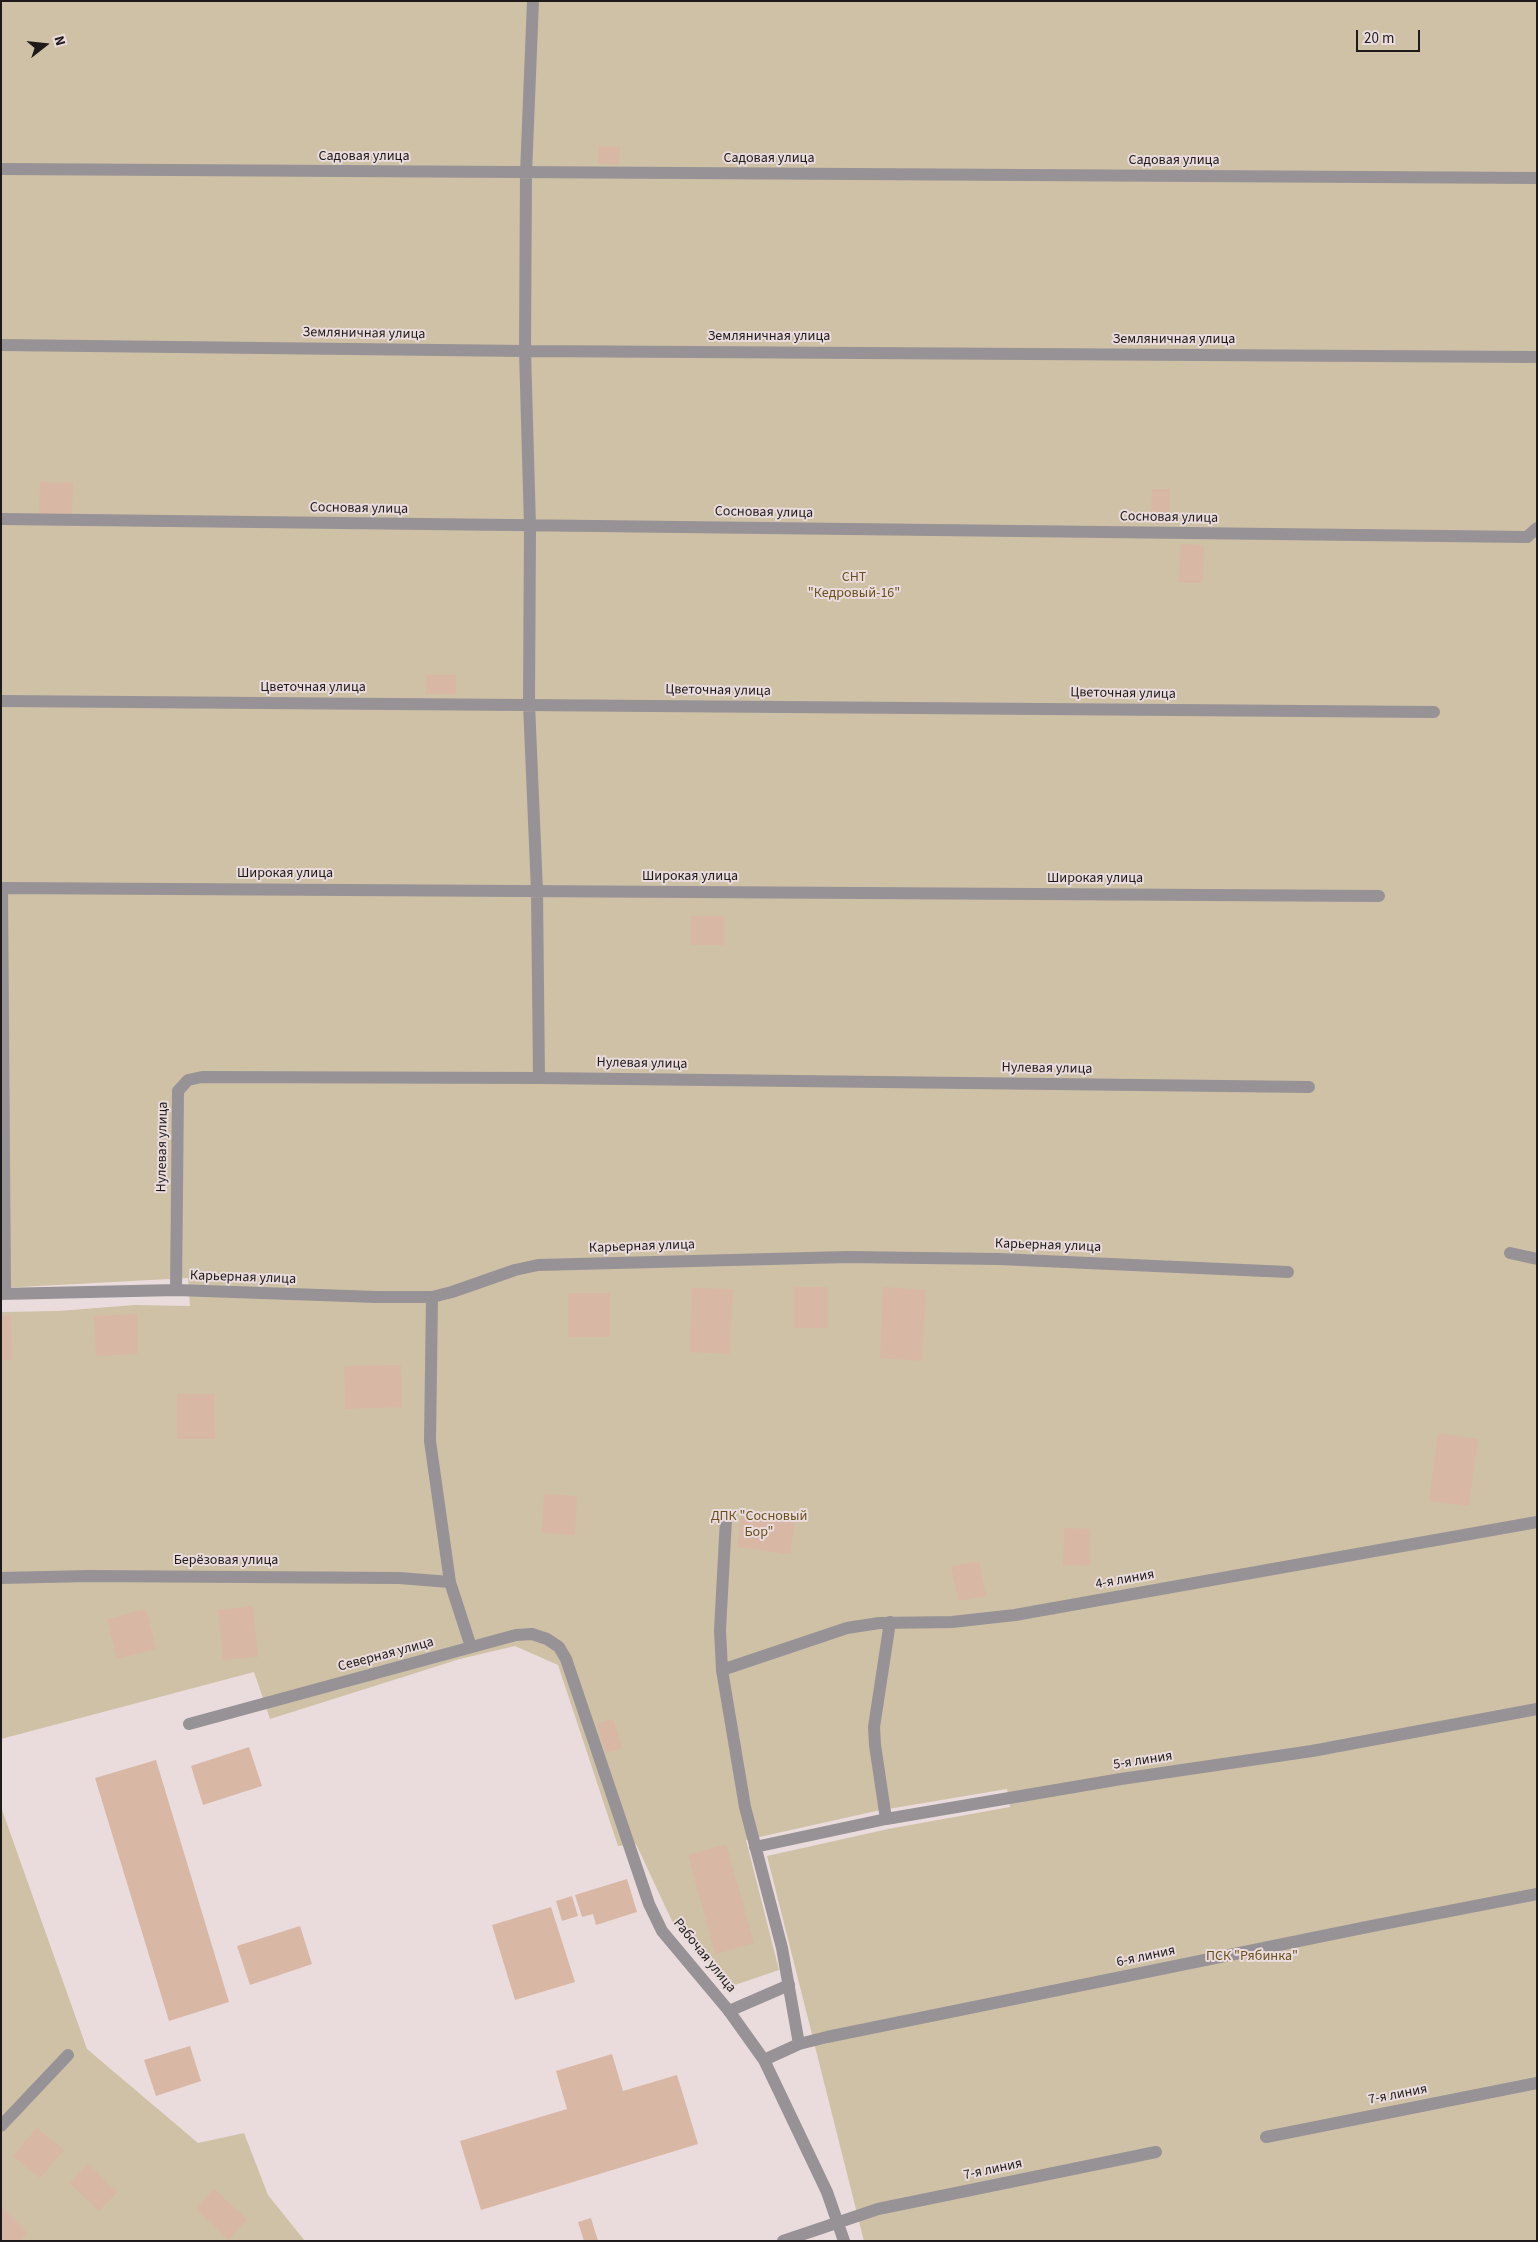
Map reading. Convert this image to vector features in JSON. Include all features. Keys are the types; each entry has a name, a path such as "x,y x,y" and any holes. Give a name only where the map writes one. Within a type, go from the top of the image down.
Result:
{"street":[{"path":"533,1 526,173 525,350 530,526 530,704 537,891 540,1078"},
{"name":"Садовая улица","path":"1,169 1537,178"},
{"name":"Земляничная улица","path":"1,345 1537,357"},
{"name":"Сосновая улица","path":"1,519 1527,538 1537,528"},
{"name":"Цветочная улица","path":"1,701 1434,712"},
{"path":"2,888 3,1294"},
{"name":"Широкая улица","path":"2,888 1379,896"},
{"name":"Нулевая улица","path":"176,1290 178,1091 188,1080 202,1077 540,1078 1309,1087"},
{"path":"1510,1254 1537,1259"},
{"name":"Карьерная улица","path":"3,1294 176,1290 377,1297 432,1297 515,1270 538,1265 848,1257 999,1259 1288,1272"},
{"path":"432,1297 430,1441 450,1582 471,1647"},
{"path":"726,1519 720,1630 722,1670 738,1772 790,1984 799,2044"},
{"name":"4-я линия","path":"722,1670 847,1628 890,1622 952,1622 1016,1615 1537,1522"},
{"name":"Берёзовая улица","path":"1,1578 89,1576 399,1578 450,1582"},
{"path":"886,1819 874,1727 890,1622"},
{"name":"Северная улица","path":"189,1724 516,1635 532,1634 546,1639 559,1647 566,1659 571,1676"},
{"name":"Рабочая улица","path":"571,1676 649,1904 662,1931 729,2011 764,2060 826,2192 844,2241"},
{"name":"5-я линия","path":"755,1847 886,1819 1121,1779 1312,1751 1537,1709"},
{"name":"6-я линия","path":"764,2060 799,2044 1366,1927 1537,1894"},
{"path":"729,2011 790,1984"},
{"path":"1,2126 68,2054"},
{"name":"7-я линия","path":"1266,2137 1537,2083"},
{"name":"7-я линия","path":"783,2241 878,2209 1156,2152"}],"green space":[{"path":"1,1 1537,1 1537,2241 864,2241 767,1856 888,1829 1010,1807 1007,1789 876,1811 746,1840 779,1970 732,1986 672,1921 636,1844 618,1846 558,1665 515,1646 460,1659 270,1719 254,1672 1,1739 1,1312 58,1311 135,1305 190,1306 188,1278 1,1288"},
{"path":"1,1807 87,2049 198,2143 244,2133 268,2195 305,2241 1,2241"}],"building":[{"path":"599,146 620,147 619,165 598,163"},
{"path":"40,482 73,483 72,515 39,514"},
{"path":"1152,489 1170,489 1169,524 1151,523"},
{"path":"1180,544 1204,545 1203,583 1179,583"},
{"path":"426,675 456,675 456,694 426,694"},
{"path":"691,916 724,916 724,945 691,945"},
{"path":"794,1287 828,1287 828,1328 794,1328"},
{"path":"883,1287 926,1290 922,1361 880,1358"},
{"path":"692,1288 733,1289 730,1354 690,1352"},
{"path":"568,1293 610,1293 610,1337 568,1337"},
{"path":"137,1314 138,1354 96,1356 94,1316"},
{"path":"11,1315 12,1360 1,1360 1,1316"},
{"path":"401,1365 402,1407 345,1409 344,1366"},
{"path":"177,1394 214,1394 215,1439 177,1439"},
{"path":"1438,1433 1478,1439 1469,1506 1429,1501"},
{"path":"544,1494 577,1496 575,1535 542,1533"},
{"path":"741,1515 795,1522 790,1554 737,1547"},
{"path":"1064,1528 1091,1529 1090,1566 1063,1565"},
{"path":"979,1561 986,1596 958,1601 951,1566"},
{"path":"253,1606 258,1657 223,1660 218,1610"},
{"path":"146,1609 156,1649 117,1659 107,1619"},
{"path":"613,1719 622,1748 606,1753 597,1724"},
{"path":"249,1747 262,1786 203,1805 191,1766"},
{"path":"156,1760 229,2002 169,2021 95,1778"},
{"path":"726,1844 754,1943 715,1954 688,1855"},
{"path":"627,1879 637,1912 596,1925 593,1914 582,1917 575,1895"},
{"path":"572,1896 578,1916 562,1921 556,1901"},
{"path":"551,1907 575,1982 515,2000 492,1925"},
{"path":"300,1926 312,1964 250,1985 237,1946"},
{"path":"190,2046 201,2081 156,2096 144,2060"},
{"path":"612,2054 623,2091 677,2075 698,2144 481,2210 460,2141 567,2109 556,2071"},
{"path":"37,2128 64,2150 40,2178 13,2156"},
{"path":"88,2164 117,2192 99,2211 70,2183"},
{"path":"214,2189 247,2219 229,2240 196,2209"},
{"path":"1,2206 28,2233 20,2241 1,2241"},
{"path":"591,2218 598,2241 584,2241 578,2222"}],"park label":[{"name":"СНТ \"Кедровый-16\"","path":"854,586"},
{"name":"ДПК \"Сосновый Бор\"","path":"759,1525"},
{"name":"ПСК \"Рябинка\"","path":"1252,1957"}]}
